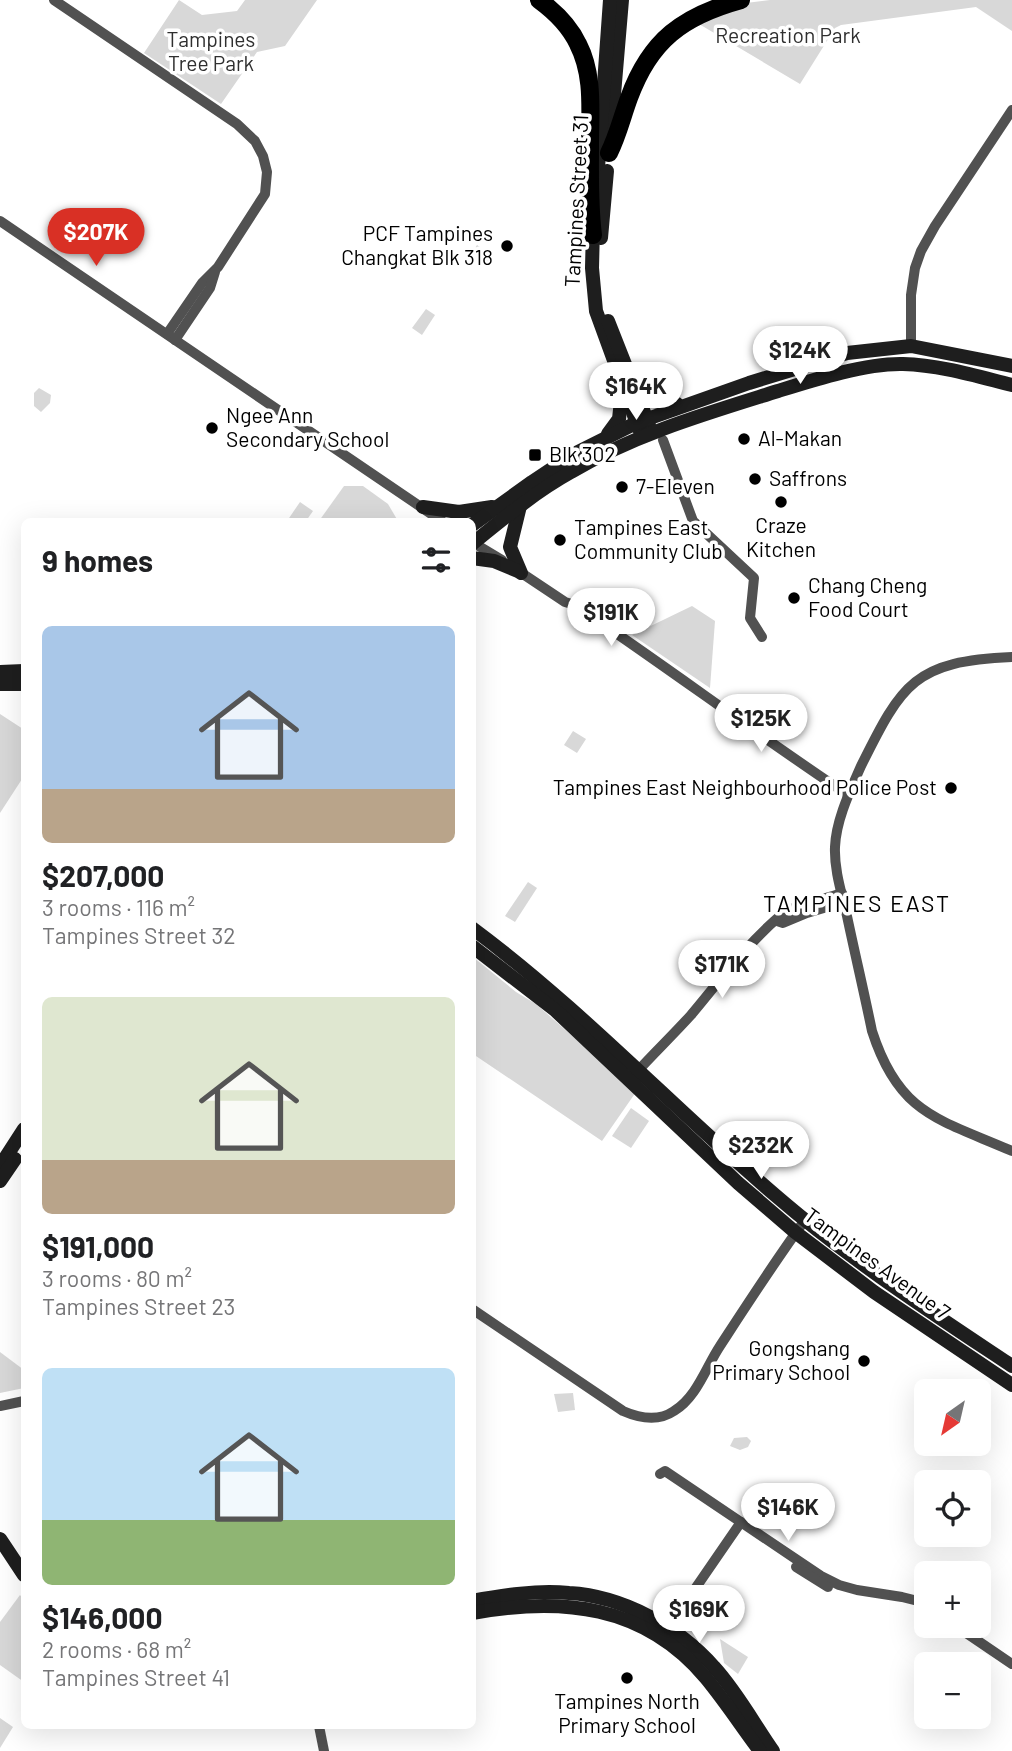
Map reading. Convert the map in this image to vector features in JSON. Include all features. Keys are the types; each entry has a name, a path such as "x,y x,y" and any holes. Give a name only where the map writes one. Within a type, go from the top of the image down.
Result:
{"highway":[{"path":"539,0 563,22 578,43 589,72 589,205 593,235"},
{"path":"609,153 634,83 659,44 687,20 710,8 741,0"}],"main road":[{"name":"Tampines Street 31","path":"610,0 593,235 593,296 596,311 627,383"},
{"name":"Tampines Street 31","path":"622,0 600,268 604,309 627,383 641,421 653,437"},
{"path":"476,522 574,454 641,421 685,404 847,353 911,346 1012,366"},
{"path":"824,360 836,364 872,367"},
{"path":"476,541 520,505 585,464 796,385 872,367 901,364 937,367 1012,385"},
{"path":"604,438 619,419 627,383 654,401 685,404"},
{"path":"428,513 475,511 503,503"},
{"path":"519,572 510,547 520,505"},
{"path":"476,559 494,561 519,572"},
{"path":"0,672 21,671"},
{"path":"0,684 21,684"},
{"name":"Tampines Avenue 7","path":"476,931 559,997 738,1183 796,1233 874,1292 1012,1385"},
{"name":"Tampines Avenue 7","path":"476,949 634,1074 804,1220 915,1302 1012,1366"},
{"path":"0,1166 21,1134"},
{"path":"0,1181 21,1150"},
{"path":"0,1539 21,1570"},
{"path":"0,1555 21,1582"},
{"path":"476,1600 504,1595 572,1593 637,1611 668,1635 684,1656 706,1677 760,1751"},
{"path":"476,1612 551,1604 586,1608 692,1645 716,1669 773,1751"}],"street":[{"path":"54,0 237,124 250,135 259,148 266,169 267,186 263,200 215,272 204,280 171,337"},
{"path":"911,346 911,295 917,259 935,226 1012,110"},
{"path":"1,223 428,513"},
{"path":"653,437 693,521 754,579 750,618 762,637"},
{"path":"476,545 565,602 575,605 670,675 676,676 848,795"},
{"path":"1012,657 969,659 952,663 929,673 910,687 890,709 848,795 835,844 836,863 872,1031 893,1080 916,1105 935,1118 1012,1151"},
{"path":"634,1074 688,1017 747,946 777,921 783,923 843,898"},
{"path":"476,1310 622,1411 639,1418 662,1416 679,1408 695,1389 718,1349 804,1220"},
{"path":"0,1406 21,1402"},
{"path":"742,1526 665,1471 660,1474 742,1526 821,1576 838,1585 856,1593 914,1607"},
{"path":"668,1635 742,1526"},
{"path":"856,1593 914,1601"},
{"path":"974,1638 1012,1664"},
{"path":"982,1638 1012,1658"},
{"path":"320,1729 324,1751"}],"green space":[{"name":"Tampines Tree Park","path":"179,0 202,15 237,11 245,0 317,0 285,46 257,52 221,104 144,53"},
{"name":"Recreation Park","path":"770,0 1012,0 1012,31 976,7 841,25 835,28 800,84 699,24 746,3"},
{"path":"477,245 493,256 487,265 471,254"},
{"path":"426,309 435,315 422,335 412,328"},
{"path":"39,388 51,395 50,403 41,412 34,406 34,393"},
{"path":"344,486 363,486 388,504 396,518 321,518"},
{"path":"300,502 313,511 308,518 289,518"},
{"path":"692,606 715,621 710,688 632,635"},
{"path":"0,714 21,728 21,781 0,813"},
{"path":"573,731 586,739 577,753 564,745"},
{"path":"528,882 537,888 515,922 505,916"},
{"path":"476,959 516,992 536,1004 636,1092 602,1141 476,1056"},
{"path":"631,1108 649,1121 631,1148 612,1136"},
{"path":"0,1352 21,1368 21,1389 0,1393"},
{"path":"573,1393 575,1410 558,1412 554,1394"},
{"path":"747,1437 751,1441 748,1447 740,1450 730,1446 734,1438"},
{"path":"810,1490 821,1492 829,1500 821,1505 806,1501 799,1494"},
{"path":"20,1595 21,1680 0,1665 0,1622"},
{"path":"720,1639 748,1657 738,1674 724,1663"},
{"path":"0,1718 13,1727 0,1748"}],"place":[{"name":"PCF Tampines Changkat Blk 318","path":"507,246"},
{"name":"Ngee Ann Secondary School","path":"212,428"},
{"name":"Al-Makan","path":"744,439"},
{"name":"Blk 302","path":"535,455"},
{"name":"Saffrons","path":"755,479"},
{"name":"7-Eleven","path":"622,487"},
{"name":"Craze Kitchen","path":"781,502"},
{"name":"Tampines East Community Club","path":"560,540"},
{"name":"Chang Cheng Food Court","path":"794,598"},
{"name":"Tampines East Neighbourhood Police Post","path":"951,788"},
{"name":"Gongshang Primary School","path":"864,1361"},
{"name":"Tampines North Primary School","path":"627,1678"}],"district":[{"name":"TAMPINES EAST","path":"857,904"}]}
